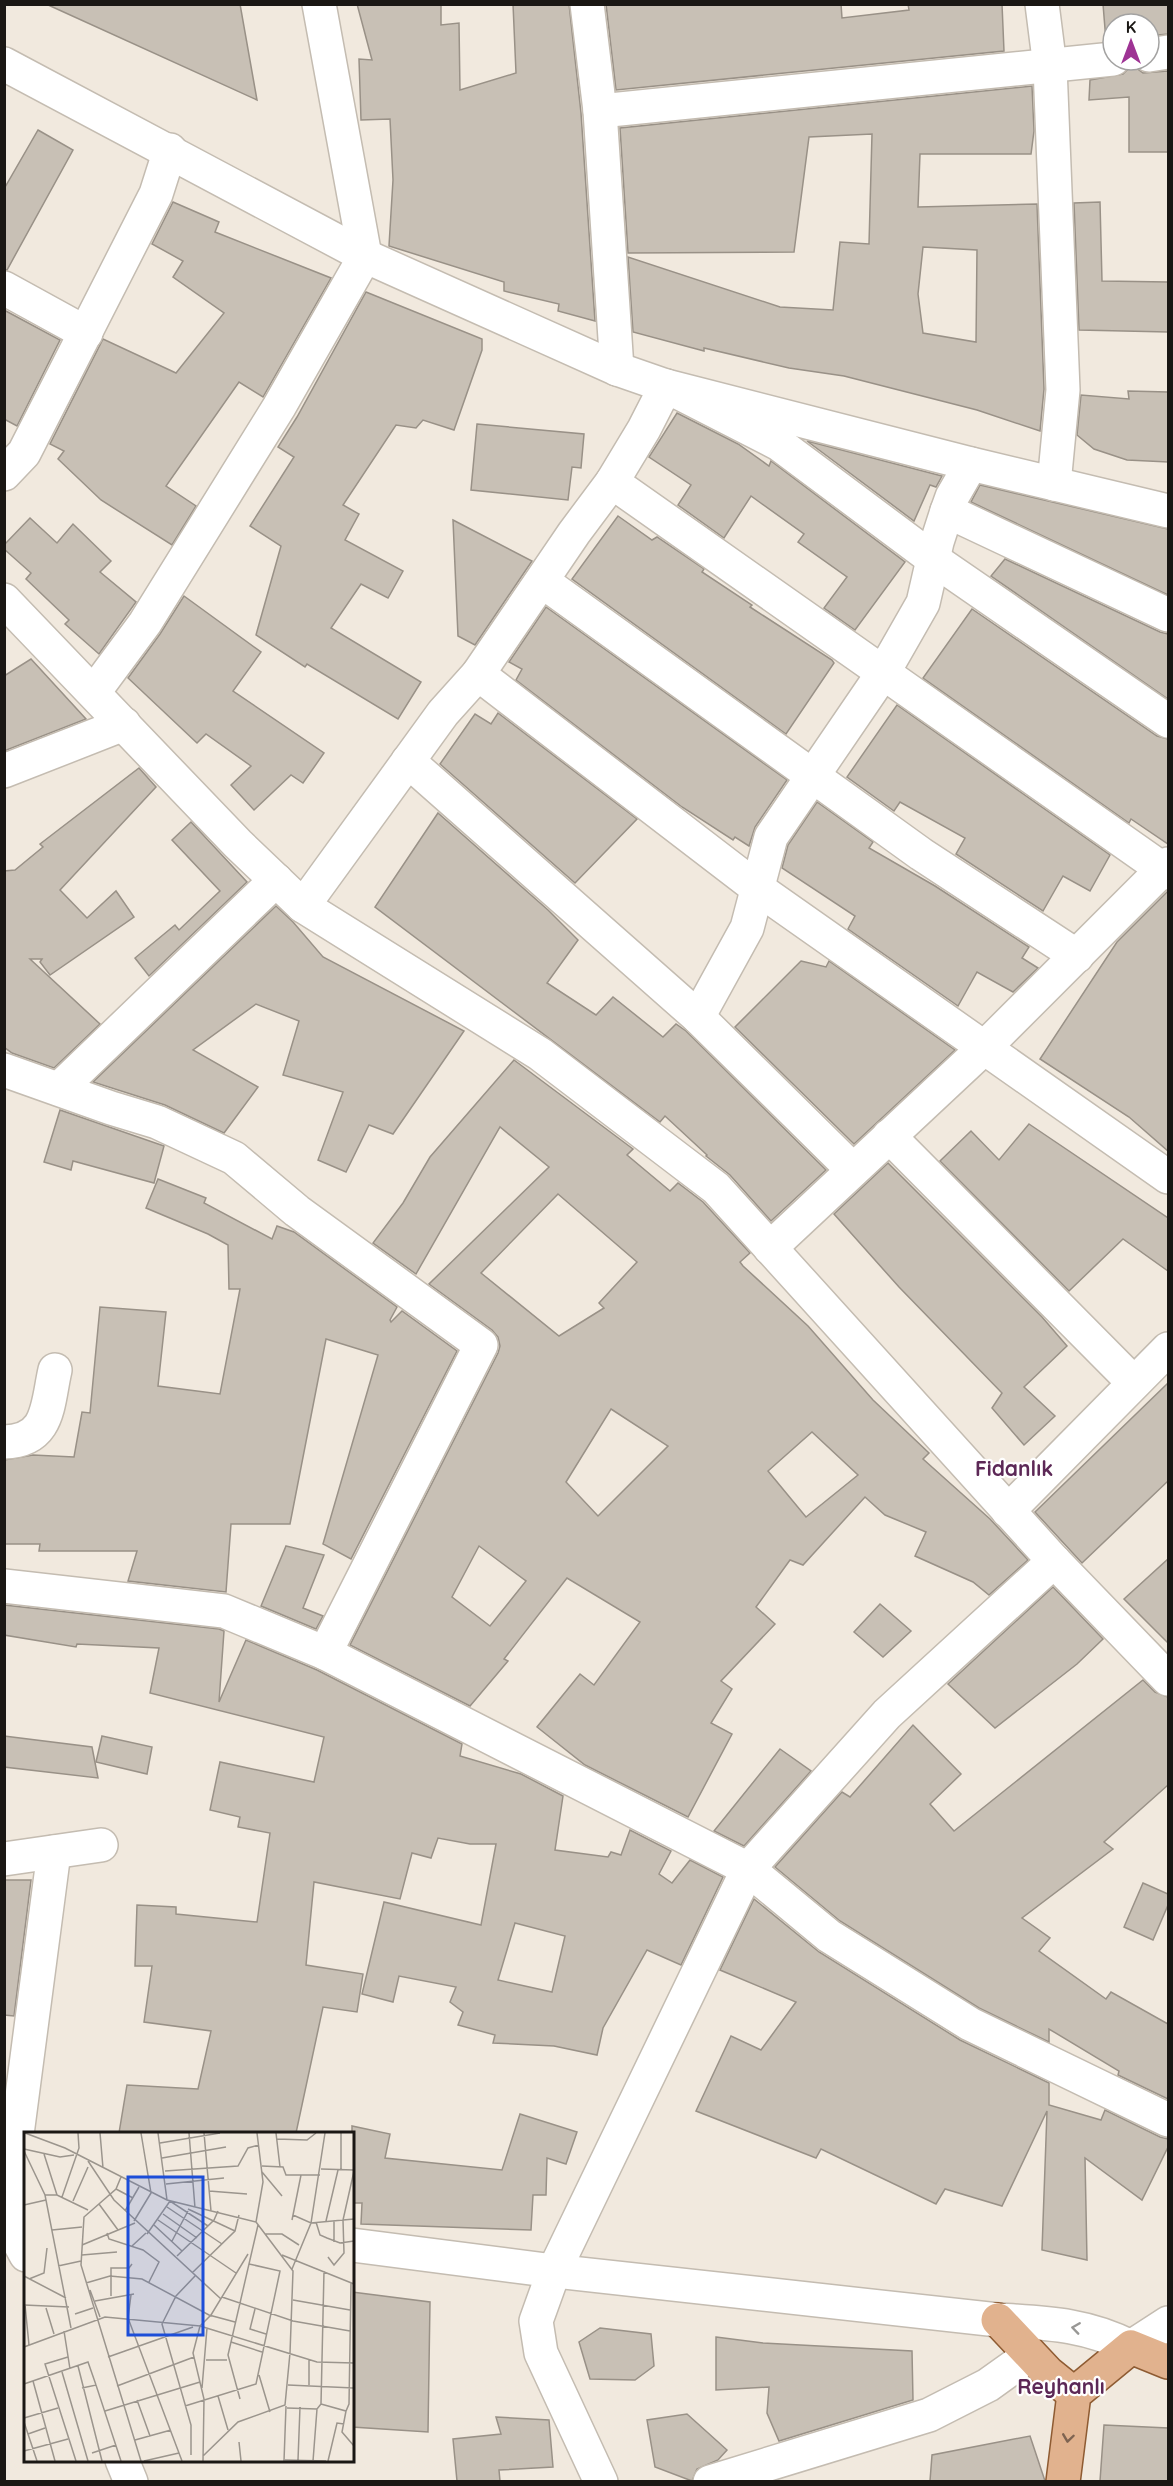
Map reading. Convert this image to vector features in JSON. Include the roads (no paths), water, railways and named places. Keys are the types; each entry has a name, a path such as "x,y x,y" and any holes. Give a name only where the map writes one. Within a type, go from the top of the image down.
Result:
{"main road":[{"path":"998,2320 1048,2373 1074,2394"},
{"path":"1063,2481 1074,2394 1131,2347 1168,2362"}],"street":[{"path":"94,692 145,623 279,407 365,256 319,4"},
{"path":"587,4 600,111 617,369"},
{"path":"1042,4 1050,67 1063,390 1054,484"},
{"path":"600,111 1101,61"},
{"path":"4,64 170,150 365,256 617,369 666,386 971,464 1168,511"},
{"path":"4,474 24,453 86,333 156,194 170,150"},
{"path":"4,288 86,333"},
{"path":"303,906 443,713 478,674 612,482 644,429 666,386"},
{"path":"666,386 779,444 933,559 1168,721"},
{"path":"698,1017 747,928 771,837 883,673 923,603 947,511 952,497 971,464"},
{"path":"612,482 1167,869 984,1048 770,1248"},
{"path":"947,511 1168,615"},
{"path":"542,581 921,854 1077,956"},
{"path":"4,600 303,906 540,1054 716,1188 1054,1561 1168,1679"},
{"path":"478,674 757,888 1168,1177"},
{"path":"4,771 124,724"},
{"path":"408,761 698,1017 854,1170"},
{"path":"59,1089 276,880"},
{"path":"4,1070 157,1122 234,1158 297,1211 481,1345 325,1653"},
{"path":"889,1137 1134,1383"},
{"path":"1008,1511 1168,1349"},
{"path":"4,1443 23,1441 34,1435 42,1425 55,1370"},
{"path":"601,2481 541,2354 536,2321 554,2271 748,1869 888,1714 1054,1561"},
{"path":"4,1586 224,1611 325,1653 748,1869 829,1936 970,2024 1168,2120"},
{"path":"4,1858 101,1845"},
{"path":"24,2250 12,2219 54,1852"},
{"path":"354,2245 554,2271 998,2320 1038,2322 1092,2330 1131,2347 1168,2323"},
{"path":"710,2481 929,2415 980,2389 1030,2355"},
{"path":"123,2462 131,2481"}],"district":[{"name":"Fidanlık","path":"1014,1469"},
{"name":"Reyhanlı","path":"1061,2387"}]}
